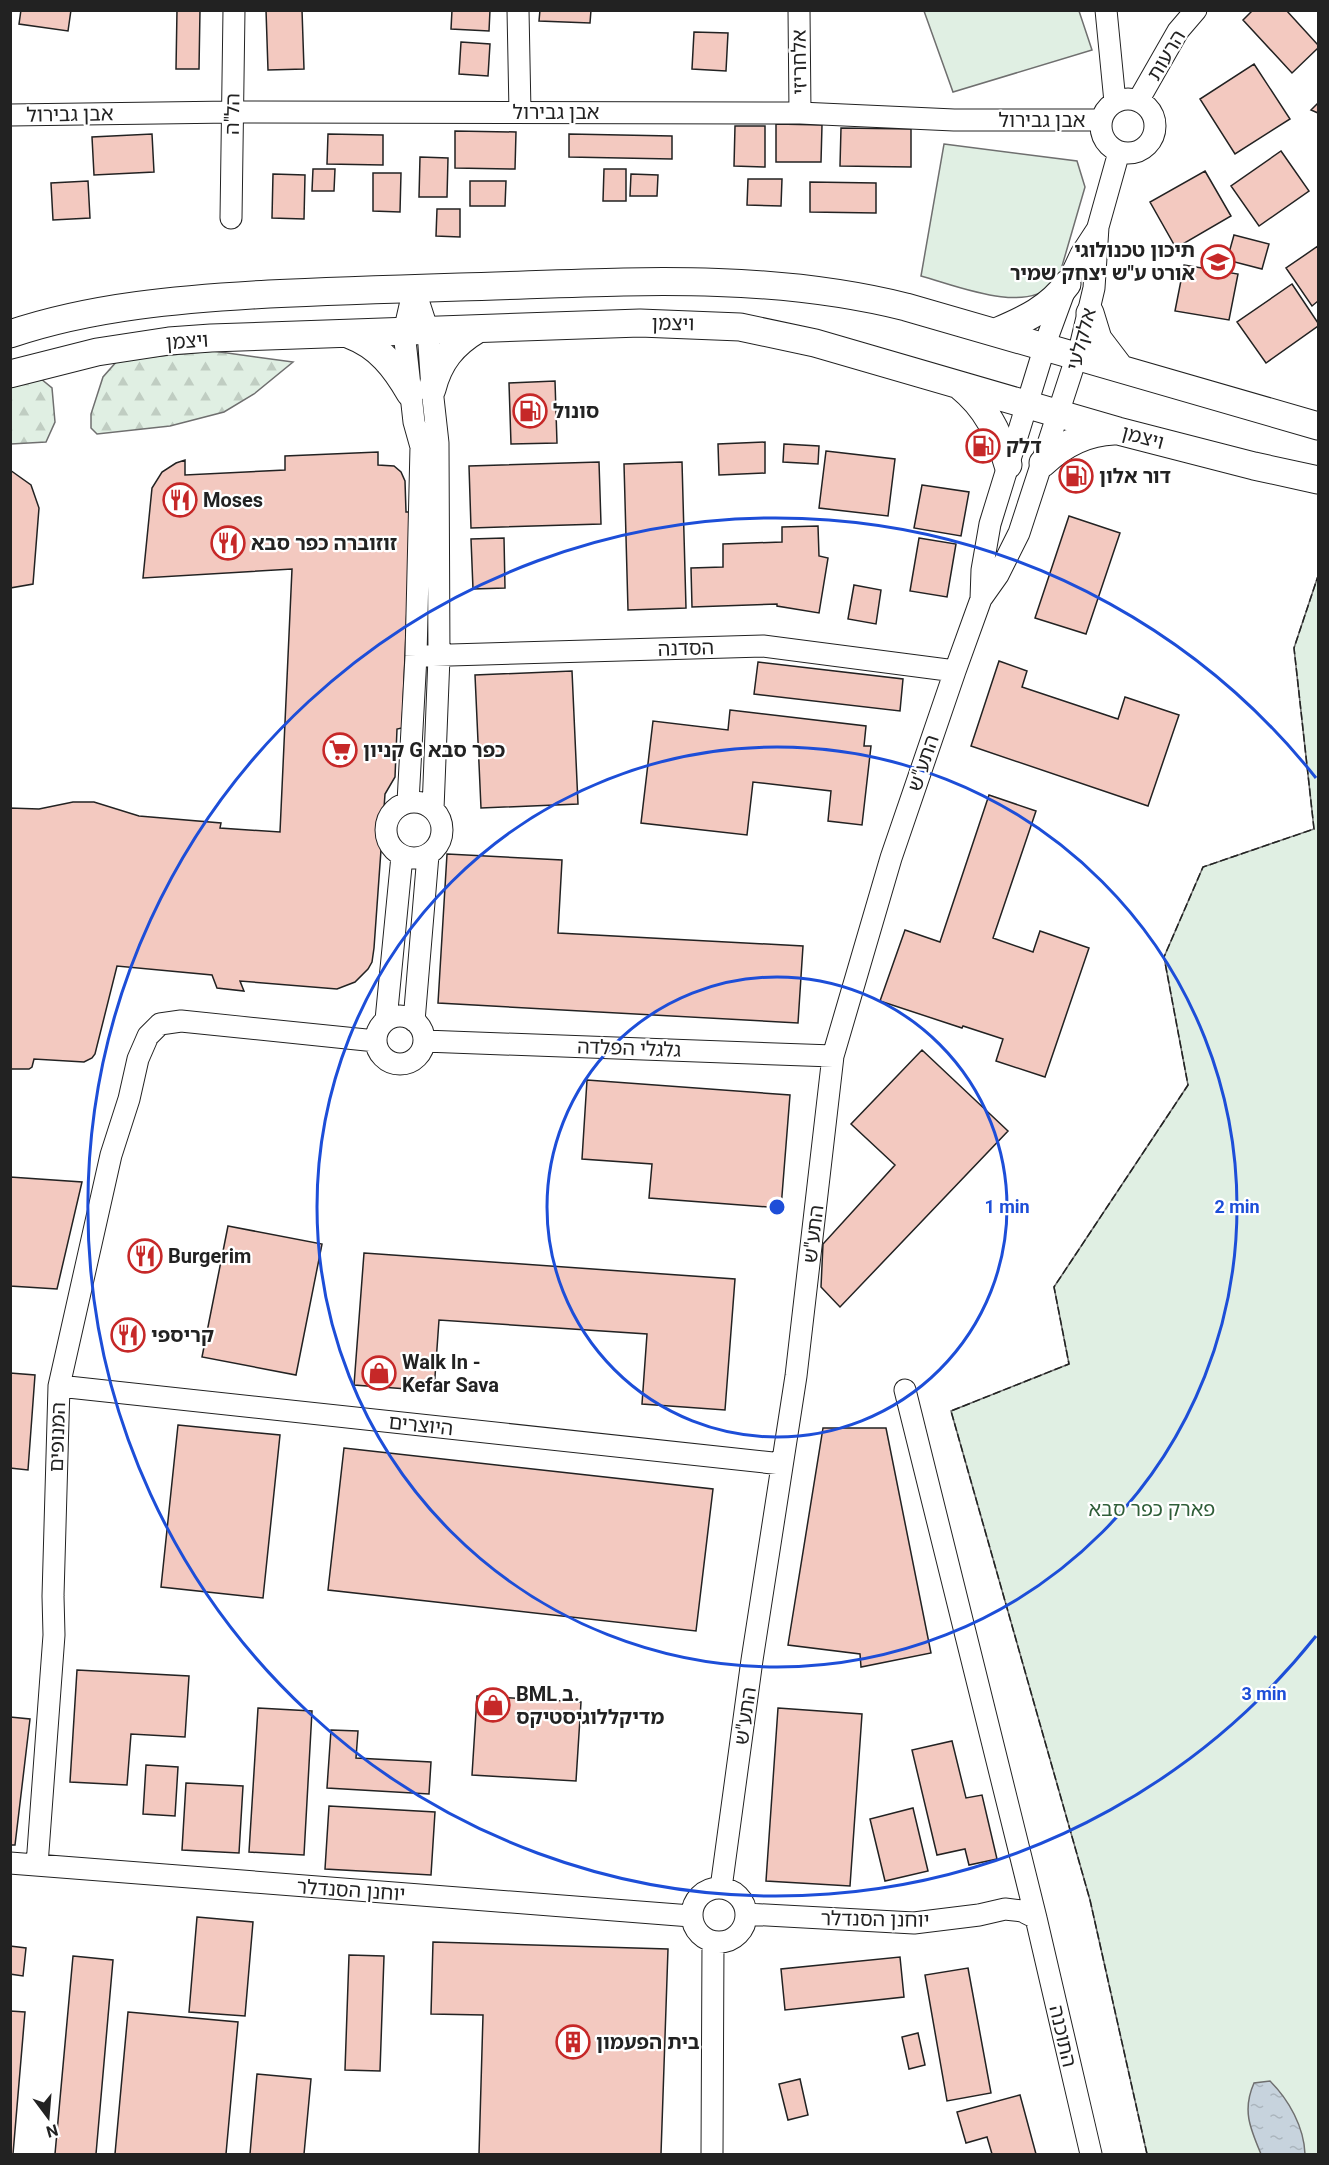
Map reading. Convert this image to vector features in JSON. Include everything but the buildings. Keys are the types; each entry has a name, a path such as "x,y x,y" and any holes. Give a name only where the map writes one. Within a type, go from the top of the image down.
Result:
{"main road":[{"name":"ויצמן","path":"10,334 80,315 162,302 231,296 414,288 698,281 767,283 860,295 998,332 1318,426"},
{"path":"998,332 1044,307 1067,284"},
{"path":"1090,314 1098,339 1120,368"},
{"name":"ויצמן","path":"10,374 97,352 169,341 640,323 740,327 815,343 1118,431 1318,480"},
{"path":"348,334 362,339 384,355 421,391 436,373 444,357 478,328"},
{"path":"957,383 987,413 1008,465"},
{"path":"1043,463 1053,453 1077,439 1096,433 1118,431"}],"street":[{"name":"הל\"ה","path":"231,218 234,10"},
{"path":"518,10 520,112"},
{"name":"אלחריזי","path":"799,10 800,113"},
{"path":"1106,10 1115,102"},
{"name":"הרעות","path":"1138,101 1178,31 1196,10"},
{"path":"1129,99 1138,101 1149,109 1154,117 1154,134 1146,146 1138,151 1119,152 1105,141 1100,130 1101,120 1107,108 1115,102 1129,99"},
{"name":"אבן גבירול","path":"10,115 232,112 800,113 954,120 1101,120"},
{"name":"אלקלעי","path":"1059,413 1090,314 1096,272 1098,226 1119,152"},
{"name":"אלקלעי","path":"1045,346 1067,284 1098,226"},
{"path":"414,288 421,391 438,443 439,657 433,809"},
{"name":"התע\"ש","path":"981,599 985,542 1045,346"},
{"path":"408,802 416,656 421,447 414,422 421,391"},
{"name":"התע\"ש","path":"721,1888 752,1660 796,1376 833,1056 891,858 955,671 981,599 1010,555 1019,533 1059,413"},
{"path":"414,422 427,436 438,443"},
{"name":"הסדנה","path":"416,656 763,646 955,671"},
{"path":"408,802 426,804 433,809 439,816 443,833 440,842 428,855 410,858 402,855 389,843 386,826 394,810 408,802"},
{"path":"386,1020 400,1015 420,1026 424,1041 418,1056 412,1061 396,1064 382,1056 377,1049 376,1041 377,1032 386,1020 402,855"},
{"path":"414,1021 428,855"},
{"name":"המנופים","path":"37,1865 54,1635 52,1596 59,1386 111,1155 129,1099 138,1059 148,1036 160,1024 181,1021 376,1041"},
{"name":"גלגלי הפלדה","path":"424,1041 833,1056"},
{"name":"היוצרים","path":"59,1386 782,1464"},
{"name":"התוכנה","path":"904,1390 1036,1918 1091,2154"},
{"name":"יוחנן הסנדלר","path":"10,1863 691,1916"},
{"path":"712,1888 729,1889 741,1899 746,1914 742,1929 736,1936 722,1942 705,1939 693,1925 691,1916 692,1907 697,1899 712,1888"},
{"name":"יוחנן הסנדלר","path":"746,1914 914,1923 979,1915 1005,1909 1022,1911 1036,1918"},
{"path":"712,2154 713,1942"}],"green space":[{"path":"924,11 1079,11 1092,50 953,92"},
{"path":"944,144 1077,161 1085,187 1060,273 1052,285 1039,293 1024,297 1007,297 988,295 921,276"},
{"path":"213,351 293,362 254,394 224,412 170,426 97,434 91,428 91,414 103,377 118,360"},
{"path":"35,374 52,388 55,422 46,442 11,444 11,376"},
{"name":"פארק כפר סבא","path":"1318,576 1318,2154 1147,2154 1090,1900 951,1411 1069,1364 1054,1287 1188,1085 1164,957 1203,867 1314,829 1294,648"}],"water":[{"path":"1270,2081 1294,2114 1302,2134 1305,2154 1261,2154 1249,2119 1248,2102 1254,2083"}],"fence":[{"path":"1147,2154 1090,1900 951,1411 1069,1364 1054,1287 1188,1085 1164,957 1203,867 1314,829 1294,648 1318,576"}],"place":[{"name":"תיכון טכנולוגי אורט ע\"ש יצחק שמיר","path":"1218,262"},
{"name":"סונול","path":"530,411"},
{"name":"דלק","path":"983,446"},
{"name":"דור אלון","path":"1076,476"},
{"name":"Moses","path":"180,500"},
{"name":"זוזוברה כפר סבא","path":"228,543"},
{"name":"קניון G כפר סבא","path":"340,750"},
{"name":"Burgerim","path":"145,1256"},
{"name":"קריספי","path":"128,1335"},
{"name":"Walk In - Kefar Sava","path":"379,1373"},
{"name":"BML ב. מדיקללוגיסטיקס","path":"493,1705"},
{"name":"בית הפעמון","path":"573,2042"}]}
